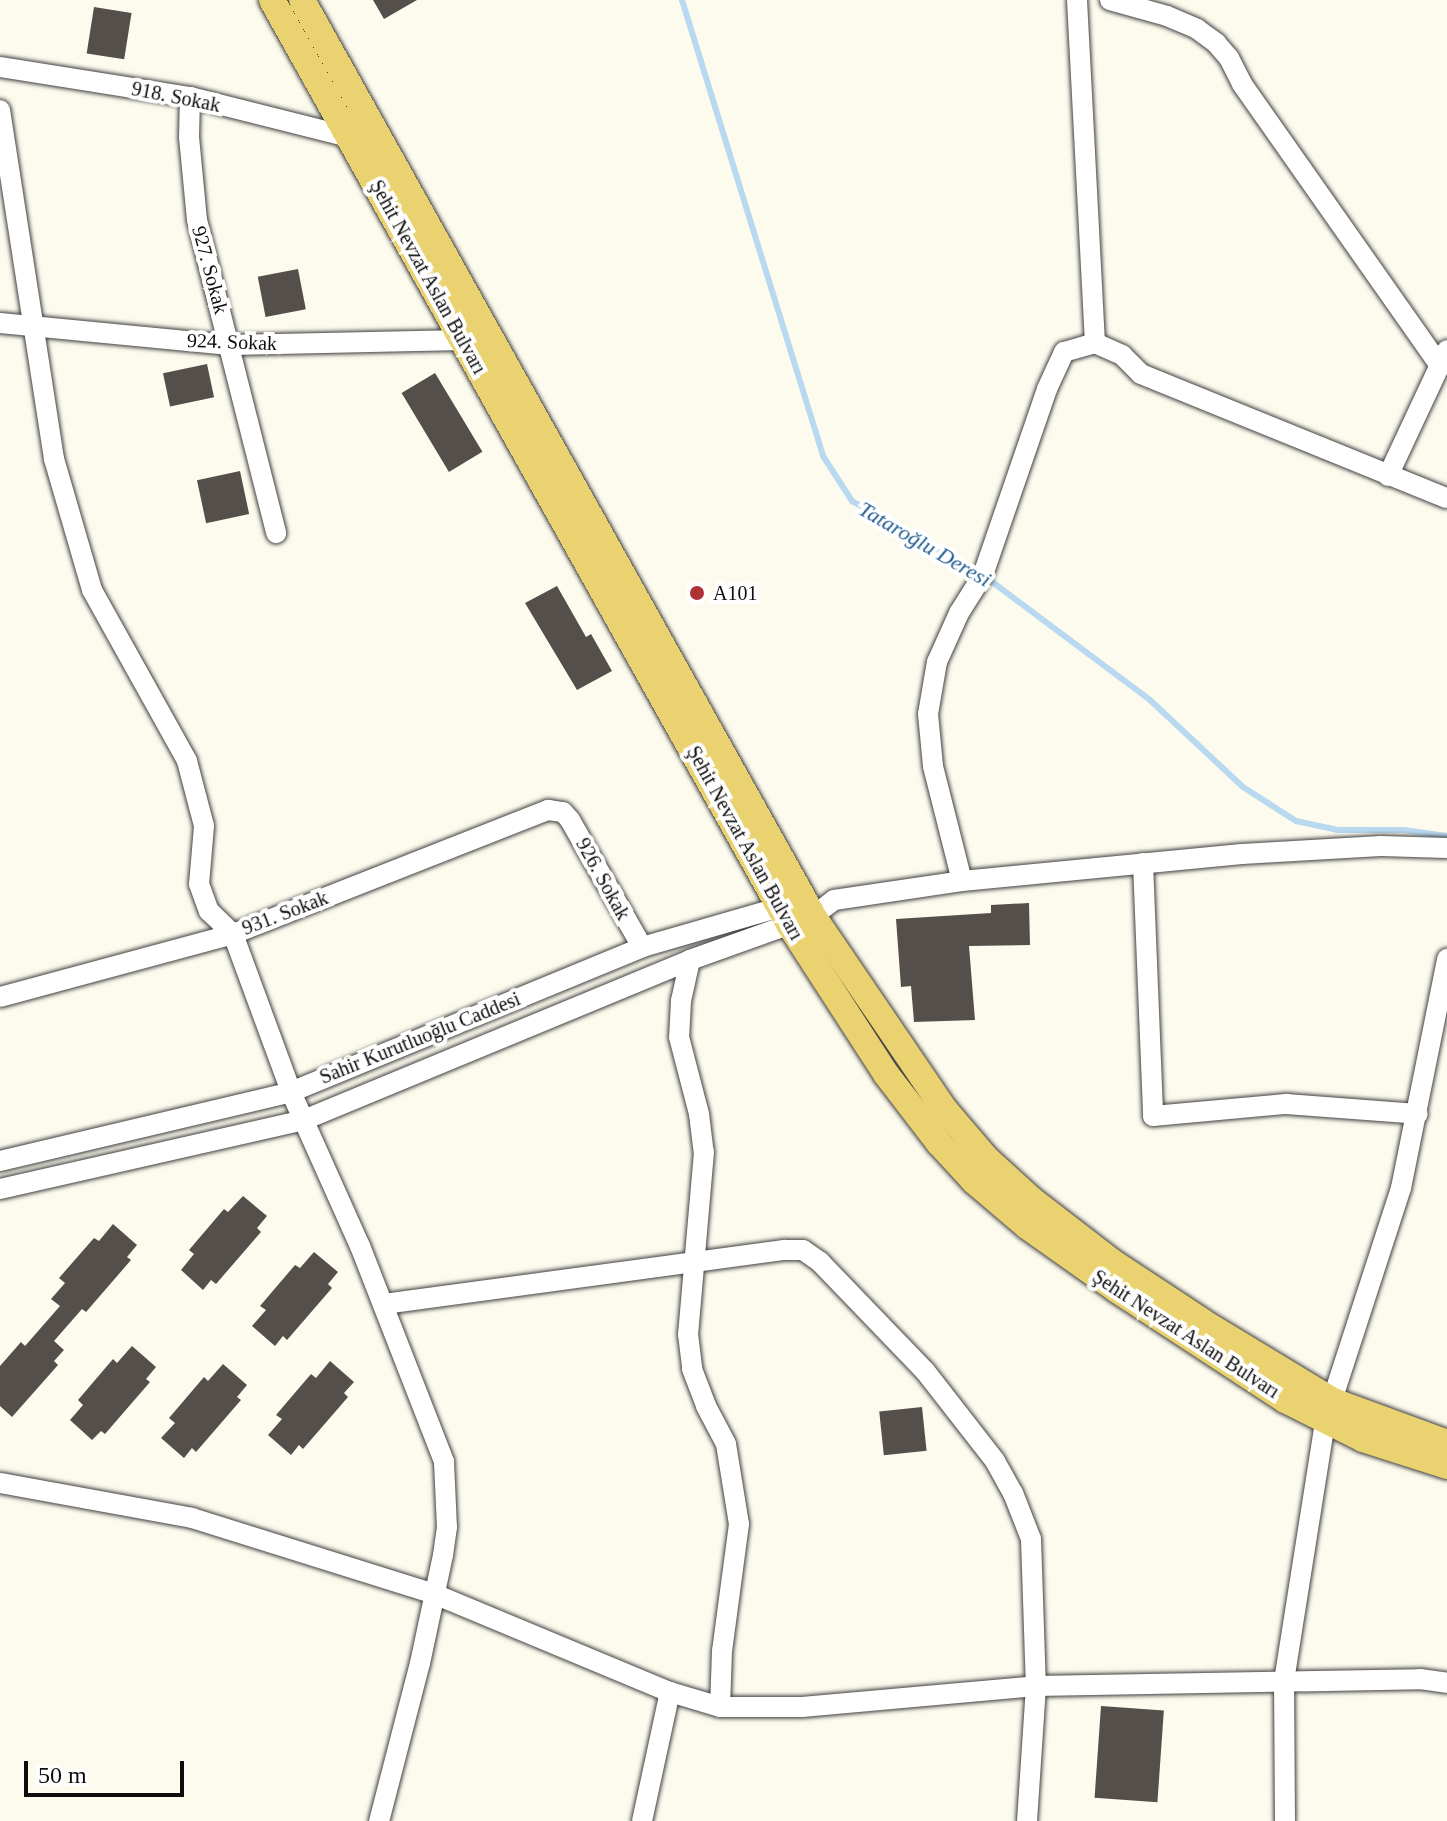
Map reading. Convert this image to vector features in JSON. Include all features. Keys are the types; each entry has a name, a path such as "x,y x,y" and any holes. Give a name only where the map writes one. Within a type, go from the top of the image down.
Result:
{"main road":[{"name":"Şehit Nevzat Aslan Bulvarı","path":"272,0 464,340 797,912 945,1110 986,1158 1032,1200 1111,1261 1293,1379 1329,1412 1447,1466"},
{"name":"Şehit Nevzat Aslan Bulvarı","path":"302,0 797,912"},
{"name":"Şehit Nevzat Aslan Bulvarı","path":"1329,1412 1447,1443"}],"street":[{"path":"1077,0 1095,343"},
{"path":"1110,0 1167,16 1197,29 1216,43 1242,84 1443,357 1388,476"},
{"name":"918. Sokak","path":"0,67 190,97 349,137"},
{"name":"927. Sokak","path":"190,97 189,137 197,220 276,533"},
{"path":"0,110 54,459 92,590 187,761 204,826 199,884 209,911 233,934 291,1092 384,1304 444,1462 447,1527 420,1663 379,1821"},
{"name":"924. Sokak","path":"0,323 230,345 464,340"},
{"path":"962,881 933,766 928,714 937,662 959,613 983,575 1047,389 1064,352 1095,343 1122,355 1141,374 1447,498"},
{"name":"931. Sokak","path":"0,997 233,934 542,812 563,812"},
{"name":"926. Sokak","path":"563,812 642,947"},
{"path":"797,912 834,900 962,881 1143,863 1381,846 1447,848"},
{"path":"1143,863 1153,1116 1286,1104 1418,1114"},
{"name":"Sahir Kurutluoğlu Caddesi","path":"0,1161 291,1092 642,947 797,912"},
{"name":"Sahir Kurutluoğlu Caddesi","path":"0,1189 304,1120 690,960 797,912"},
{"path":"1285,1821 1284,1681 1329,1412 1401,1188 1447,959"},
{"path":"690,960 681,1001 679,1037 699,1114 704,1152 688,1334 692,1369 706,1406 726,1444 739,1524 722,1651 720,1707"},
{"path":"384,1304 803,1250 820,1262 925,1371 995,1461 1013,1493 1031,1539 1036,1686 1027,1821"},
{"path":"0,1483 192,1518 432,1593 670,1692 720,1707 802,1707 1036,1686 1420,1679 1447,1683"},
{"path":"642,1821 670,1692"}],"building":[{"path":"373,0 417,0 384,19"},
{"path":"94,7 132,13 124,59 87,53"},
{"path":"298,269 306,309 266,317 258,277"},
{"path":"207,364 214,397 170,407 163,373"},
{"path":"435,373 482,452 449,472 402,393"},
{"path":"240,471 249,514 206,523 197,480"},
{"path":"557,586 586,637 591,634 612,671 577,690 525,603"},
{"path":"1029,903 1030,945 969,946 975,1020 914,1022 911,986 901,987 896,919 991,913 991,905"},
{"path":"243,1196 267,1216 257,1228 261,1232 216,1284 211,1280 203,1290 181,1270 194,1254 189,1250 224,1209 228,1212"},
{"path":"113,1224 137,1245 127,1257 131,1260 86,1312 82,1309 54,1341 64,1350 54,1361 58,1365 12,1417 0,1406 0,1366 21,1342 25,1346 60,1306 51,1299 65,1283 59,1278 94,1238 99,1241"},
{"path":"314,1252 338,1272 328,1284 332,1288 287,1340 283,1336 275,1346 252,1326 266,1310 260,1306 295,1265 300,1268"},
{"path":"132,1346 156,1367 146,1379 150,1382 105,1434 101,1431 92,1440 70,1420 83,1405 78,1400 113,1359 117,1363"},
{"path":"330,1361 354,1382 344,1393 348,1397 303,1449 299,1445 291,1455 268,1435 282,1419 276,1415 311,1374 316,1378"},
{"path":"223,1364 247,1385 237,1397 241,1400 196,1452 192,1448 184,1458 161,1438 175,1423 169,1418 204,1377 208,1381"},
{"path":"922,1407 927,1451 884,1455 879,1411"},
{"path":"1101,1706 1164,1710 1157,1802 1095,1798"}],"waterway":[{"name":"Tataroğlu Deresi","path":"682,0 823,456 852,501 983,575 1150,700 1243,787 1296,821 1338,830 1404,830 1447,836"}],"place":[{"name":"A101","path":"697,593"}]}
